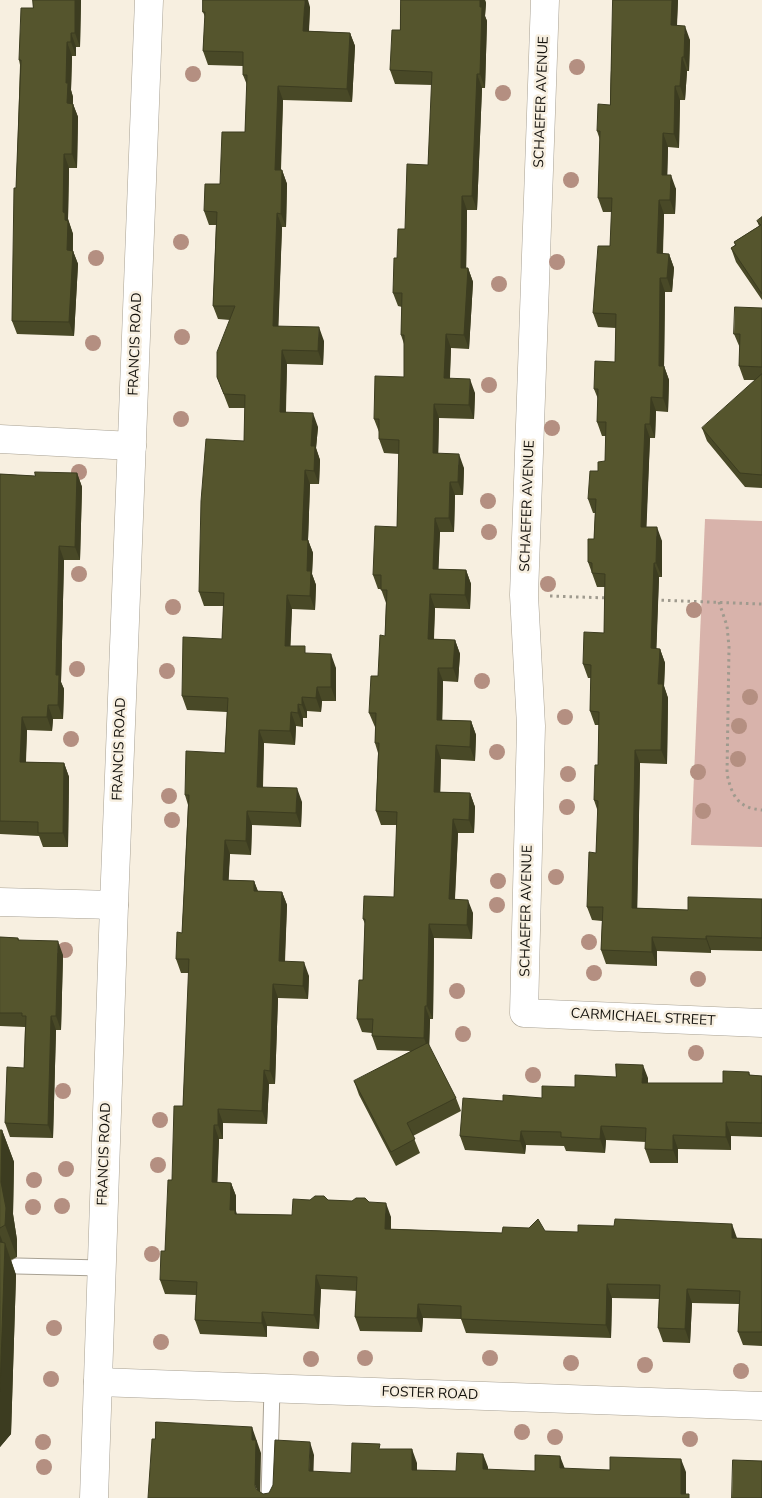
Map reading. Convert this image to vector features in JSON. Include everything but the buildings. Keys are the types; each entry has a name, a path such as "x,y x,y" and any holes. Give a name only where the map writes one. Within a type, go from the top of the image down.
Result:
{"street":[{"name":"FRANCIS ROAD","path":"94,1498 148,0"},
{"name":"SCHAEFER AVENUE","path":"524,1013 531,726 524,595 545,0"},
{"path":"0,439 132,446"},
{"path":"0,902 114,905"},
{"name":"CARMICHAEL STREET","path":"524,1013 762,1023"},
{"name":"FOSTER ROAD","path":"98,1382 762,1406"}],"lane":[{"path":"17,1266 101,1268"},
{"path":"269,1498 272,1388"}],"path":[{"path":"524,595 612,598"},
{"path":"651,600 762,604"},
{"path":"719,602 727,626 729,647 727,774 730,790 738,801 746,807 762,810"}],"shaded area":[{"path":"705,519 762,521 762,847 691,845"}]}
